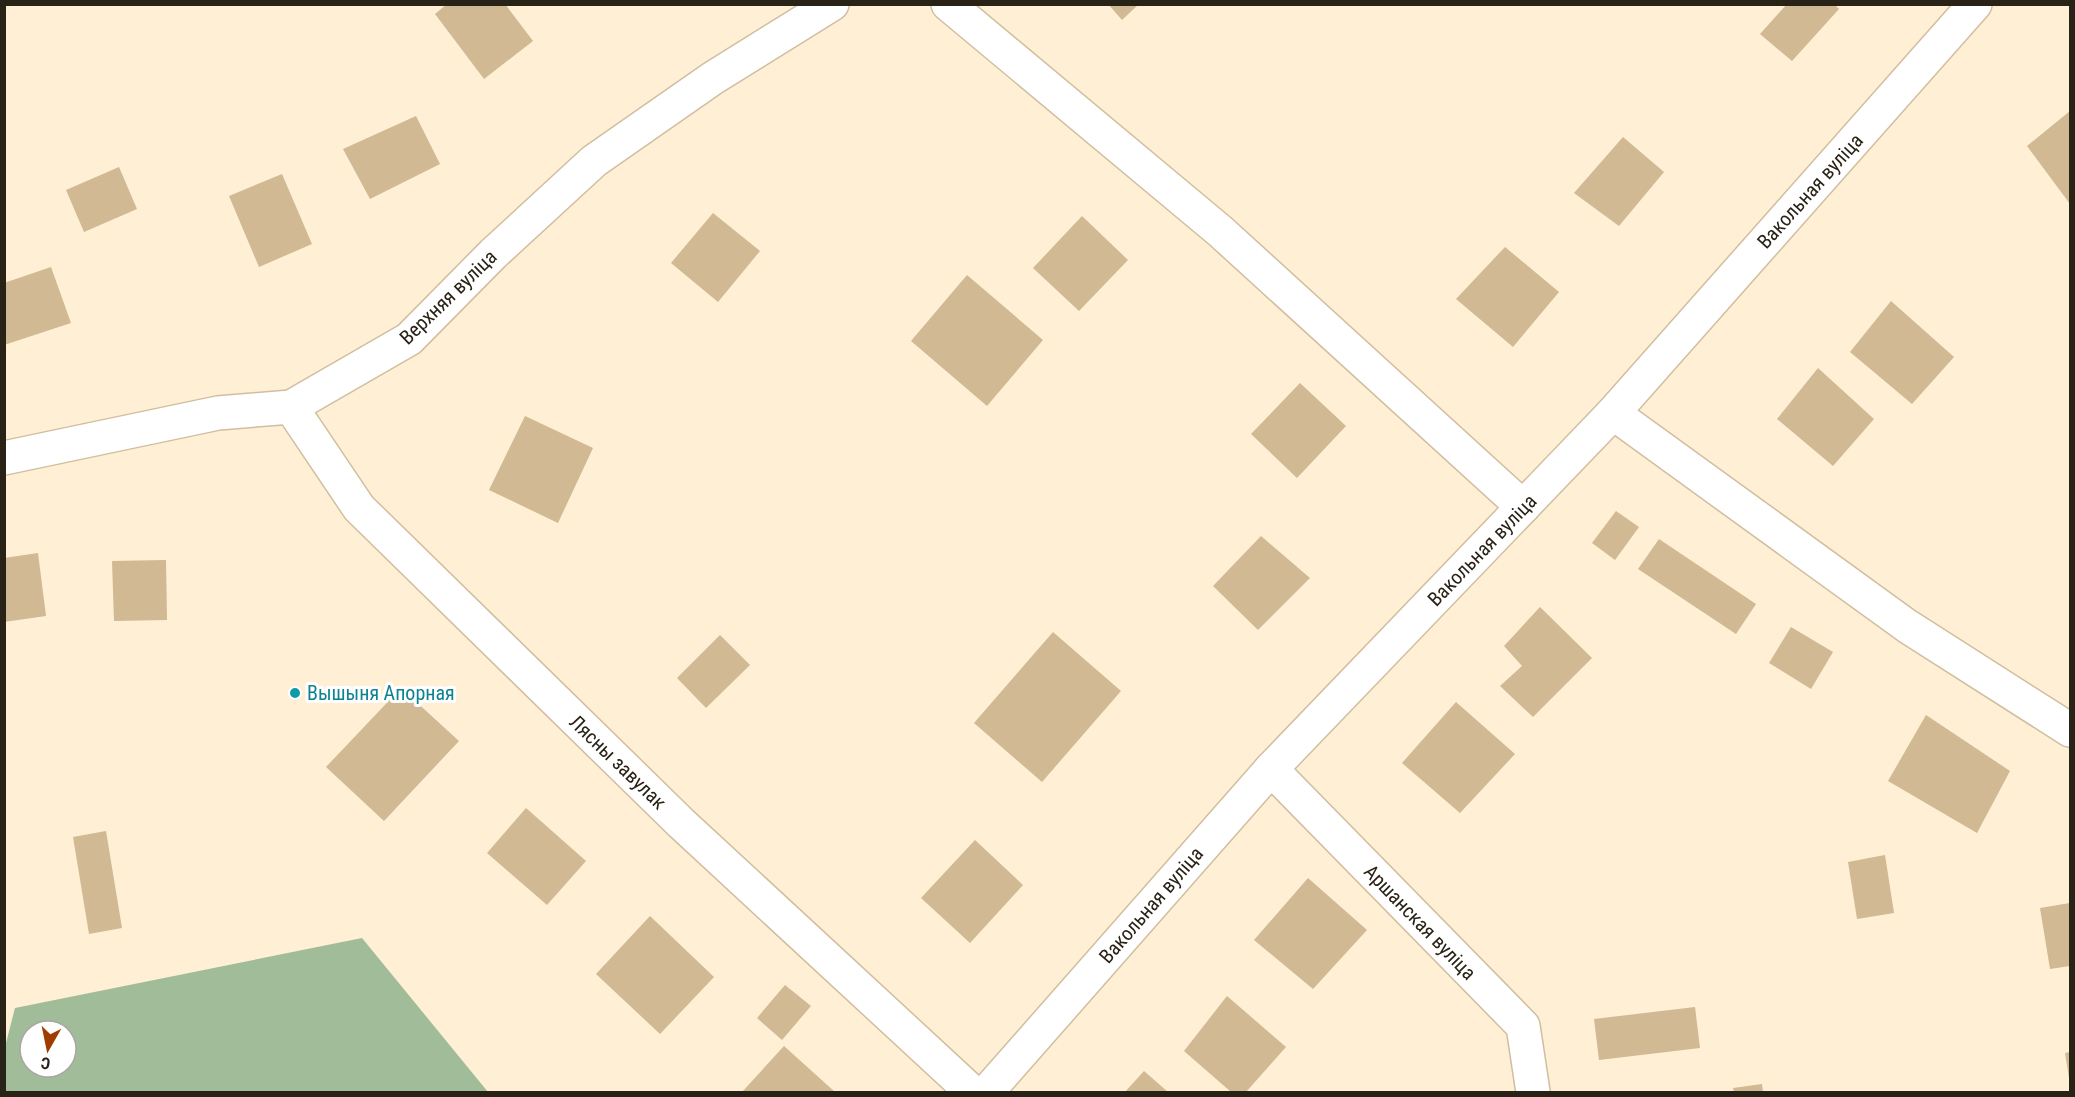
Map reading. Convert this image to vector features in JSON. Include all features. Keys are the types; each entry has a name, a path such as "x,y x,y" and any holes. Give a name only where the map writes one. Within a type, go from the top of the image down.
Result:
{"street":[{"name":"Верхняя вуліца","path":"4,458 219,413 291,407 409,339 493,254 594,161 713,78 832,4"},
{"path":"948,4 1220,231 1523,507"},
{"name":"Вакольная вуліца","path":"987,1092 1271,769 1613,413 1975,4"},
{"name":"Лясны завулак","path":"291,407 359,508 681,823 972,1092"},
{"path":"1613,413 1907,626 2070,730"},
{"name":"Аршанская вуліца","path":"1271,769 1523,1026 1533,1092"}],"green space":[{"path":"362,938 488,1092 5,1092 5,1047 15,1008"}],"building":[{"path":"447,4 505,4 533,41 484,79 435,14"},
{"path":"1108,4 1139,4 1122,20"},
{"path":"1787,4 1834,4 1839,9 1792,61 1760,34"},
{"path":"2070,111 2070,204 2027,146"},
{"path":"416,116 440,164 370,199 343,149"},
{"path":"1623,137 1664,172 1619,226 1574,193"},
{"path":"119,167 137,209 84,232 66,190"},
{"path":"282,174 312,244 259,267 229,196"},
{"path":"713,213 760,251 718,302 671,263"},
{"path":"1082,216 1128,260 1079,311 1033,268"},
{"path":"1505,247 1559,292 1513,347 1456,299"},
{"path":"51,267 71,323 4,345 4,283"},
{"path":"967,275 1043,340 987,406 911,341"},
{"path":"1891,301 1954,357 1912,404 1850,352"},
{"path":"1818,368 1874,419 1833,466 1777,419"},
{"path":"1300,383 1346,426 1297,478 1251,434"},
{"path":"525,416 593,448 558,523 489,490"},
{"path":"1616,511 1639,527 1615,560 1592,543"},
{"path":"1261,536 1310,578 1258,630 1213,586"},
{"path":"1659,539 1756,604 1736,634 1638,569"},
{"path":"38,553 46,616 4,622 4,558"},
{"path":"166,560 167,620 114,621 112,561"},
{"path":"1540,607 1592,658 1533,717 1500,686 1522,666 1504,646"},
{"path":"1791,627 1833,652 1811,689 1769,663"},
{"path":"1053,632 1121,691 1042,782 974,723"},
{"path":"720,635 750,665 706,708 677,678"},
{"path":"401,688 459,741 384,821 326,767"},
{"path":"1456,702 1515,754 1460,813 1402,763"},
{"path":"1926,715 2010,771 1977,833 1888,781"},
{"path":"526,808 586,861 547,905 487,853"},
{"path":"106,831 122,928 89,934 73,837"},
{"path":"975,840 1023,885 970,943 921,898"},
{"path":"1885,855 1894,913 1857,919 1848,862"},
{"path":"1308,878 1367,930 1313,989 1254,940"},
{"path":"2070,903 2070,966 2050,969 2040,908"},
{"path":"650,916 714,977 660,1034 596,974"},
{"path":"785,985 811,1006 782,1040 757,1018"},
{"path":"1227,996 1286,1047 1246,1092 1231,1092 1184,1051"},
{"path":"1695,1007 1700,1048 1599,1060 1594,1019"},
{"path":"784,1046 835,1092 742,1092"},
{"path":"2070,1052 2070,1078 2069,1078 2065,1053"},
{"path":"1144,1071 1168,1092 1125,1092"},
{"path":"1762,1084 1763,1092 1734,1092 1733,1088"}],"place":[{"name":"Вышыня Апорная","path":"295,693"}]}
